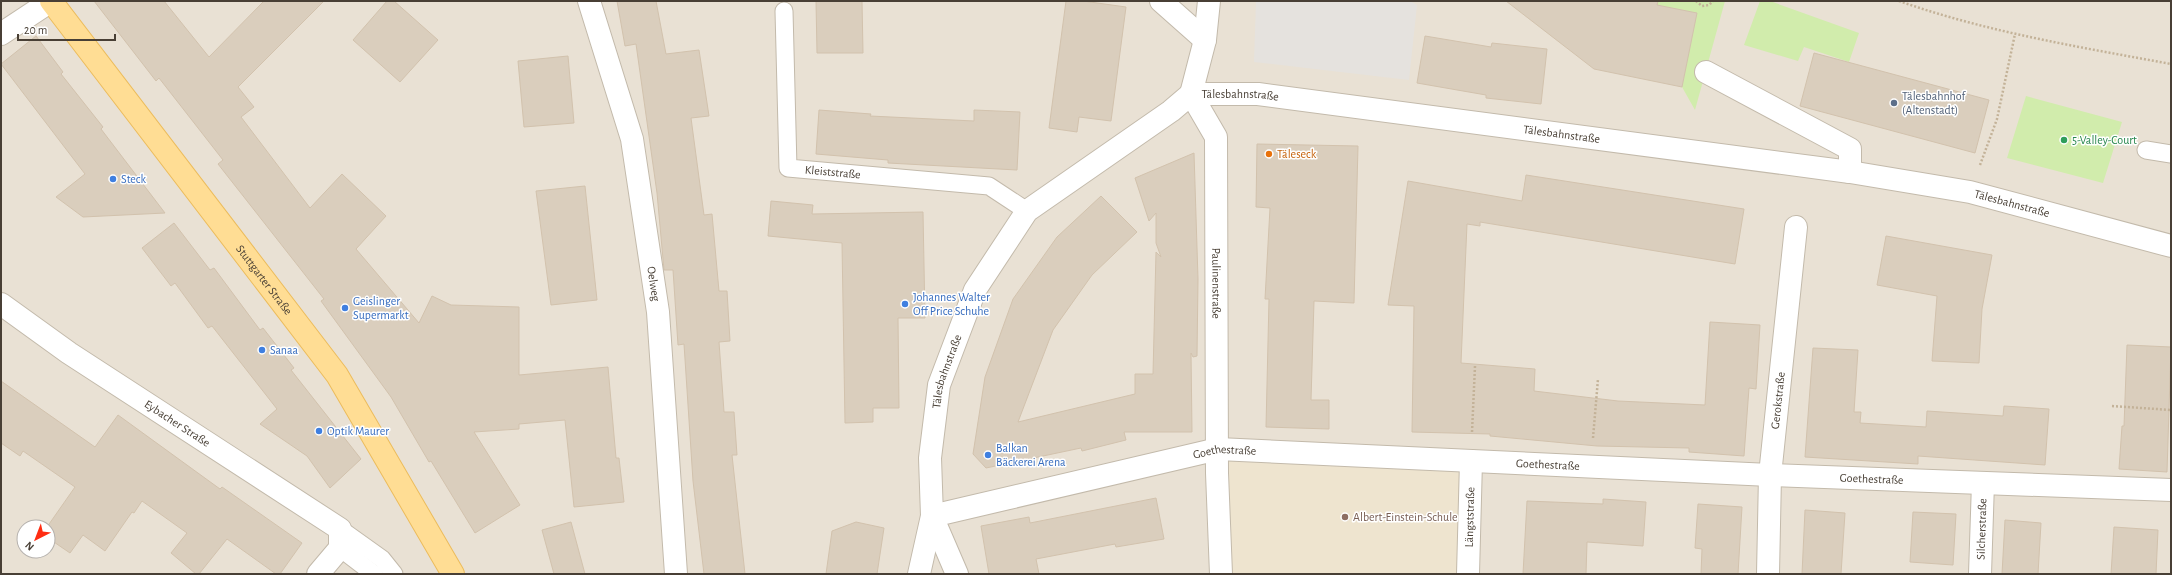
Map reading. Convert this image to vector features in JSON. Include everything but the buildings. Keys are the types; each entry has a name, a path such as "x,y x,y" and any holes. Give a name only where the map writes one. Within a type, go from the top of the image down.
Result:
{"main road":[{"name":"Stuttgarter Straße","path":"51,1 337,375 453,574"}],"street":[{"path":"1,34 51,1"},
{"name":"Oelweg","path":"589,1 632,139 658,312 676,574"},
{"path":"1161,1 1205,40"},
{"path":"1191,94 1205,40 1210,1"},
{"path":"1706,72 1850,149 1850,172"},
{"name":"Tälesbahnstraße","path":"919,574 932,516 930,458 939,385 975,290 1027,211 1171,111 1191,94 1258,94 1850,172 1970,192 2171,246"},
{"name":"Paulinenstraße","path":"1191,94 1216,138 1220,574"},
{"name":"Gerokstraße","path":"1768,574 1770,475 1796,227"},
{"name":"Eybacher Straße","path":"1,304 69,353 340,539"},
{"name":"Goethestraße","path":"932,516 1218,449 1770,475 2171,490"},
{"name":"Längststraße","path":"1468,574 1471,461"},
{"name":"Silcherstraße","path":"1980,574 1983,483"},
{"path":"932,516 957,574"},
{"path":"318,574 340,539"}],"lane":[{"name":"Kleiststraße","path":"784,11 788,168 990,186 1027,211"},
{"path":"2146,150 2171,154"},
{"path":"340,539 374,574"},
{"path":"340,539 382,559 394,574"}],"path":[{"path":"1696,1 1702,6 1709,5 1713,1"},
{"path":"1899,1 1927,11 2015,34 2171,64"},
{"path":"1970,192 1996,119 2015,34"},
{"path":"1471,461 1475,366"},
{"path":"1590,466 1598,379"},
{"path":"2112,406 2171,410"}],"shaded area":[{"path":"1,1 2171,1 2171,574 1,574"},
{"path":"1256,1 1410,1 1417,5 1409,80 1254,62"},
{"name":"Albert-Einstein-Schule","path":"1218,449 1471,461 1469,574 1221,574"}],"green space":[{"path":"1658,1 1725,1 1695,110 1682,87 1696,13 1657,5"},
{"path":"1760,1 1770,1 1859,33 1849,62 1804,47 1798,61 1744,45"},
{"name":"5-Valley-Court","path":"2026,96 2122,122 2103,183 2007,158"}],"place":[{"name":"Tälesbahnhof (Altenstadt)","path":"1894,103"},
{"name":"5-Valley-Court","path":"2064,140"},
{"name":"Täleseck","path":"1269,154"},
{"name":"Steck","path":"113,179"},
{"name":"Johannes Walter Off Price Schuhe","path":"905,304"},
{"name":"Geislinger Supermarkt","path":"345,308"},
{"name":"Sanaa","path":"262,350"},
{"name":"Optik Maurer","path":"319,431"},
{"name":"Balkan Bäckerei Arena","path":"988,455"},
{"name":"Albert-Einstein-Schule","path":"1345,517"}]}
